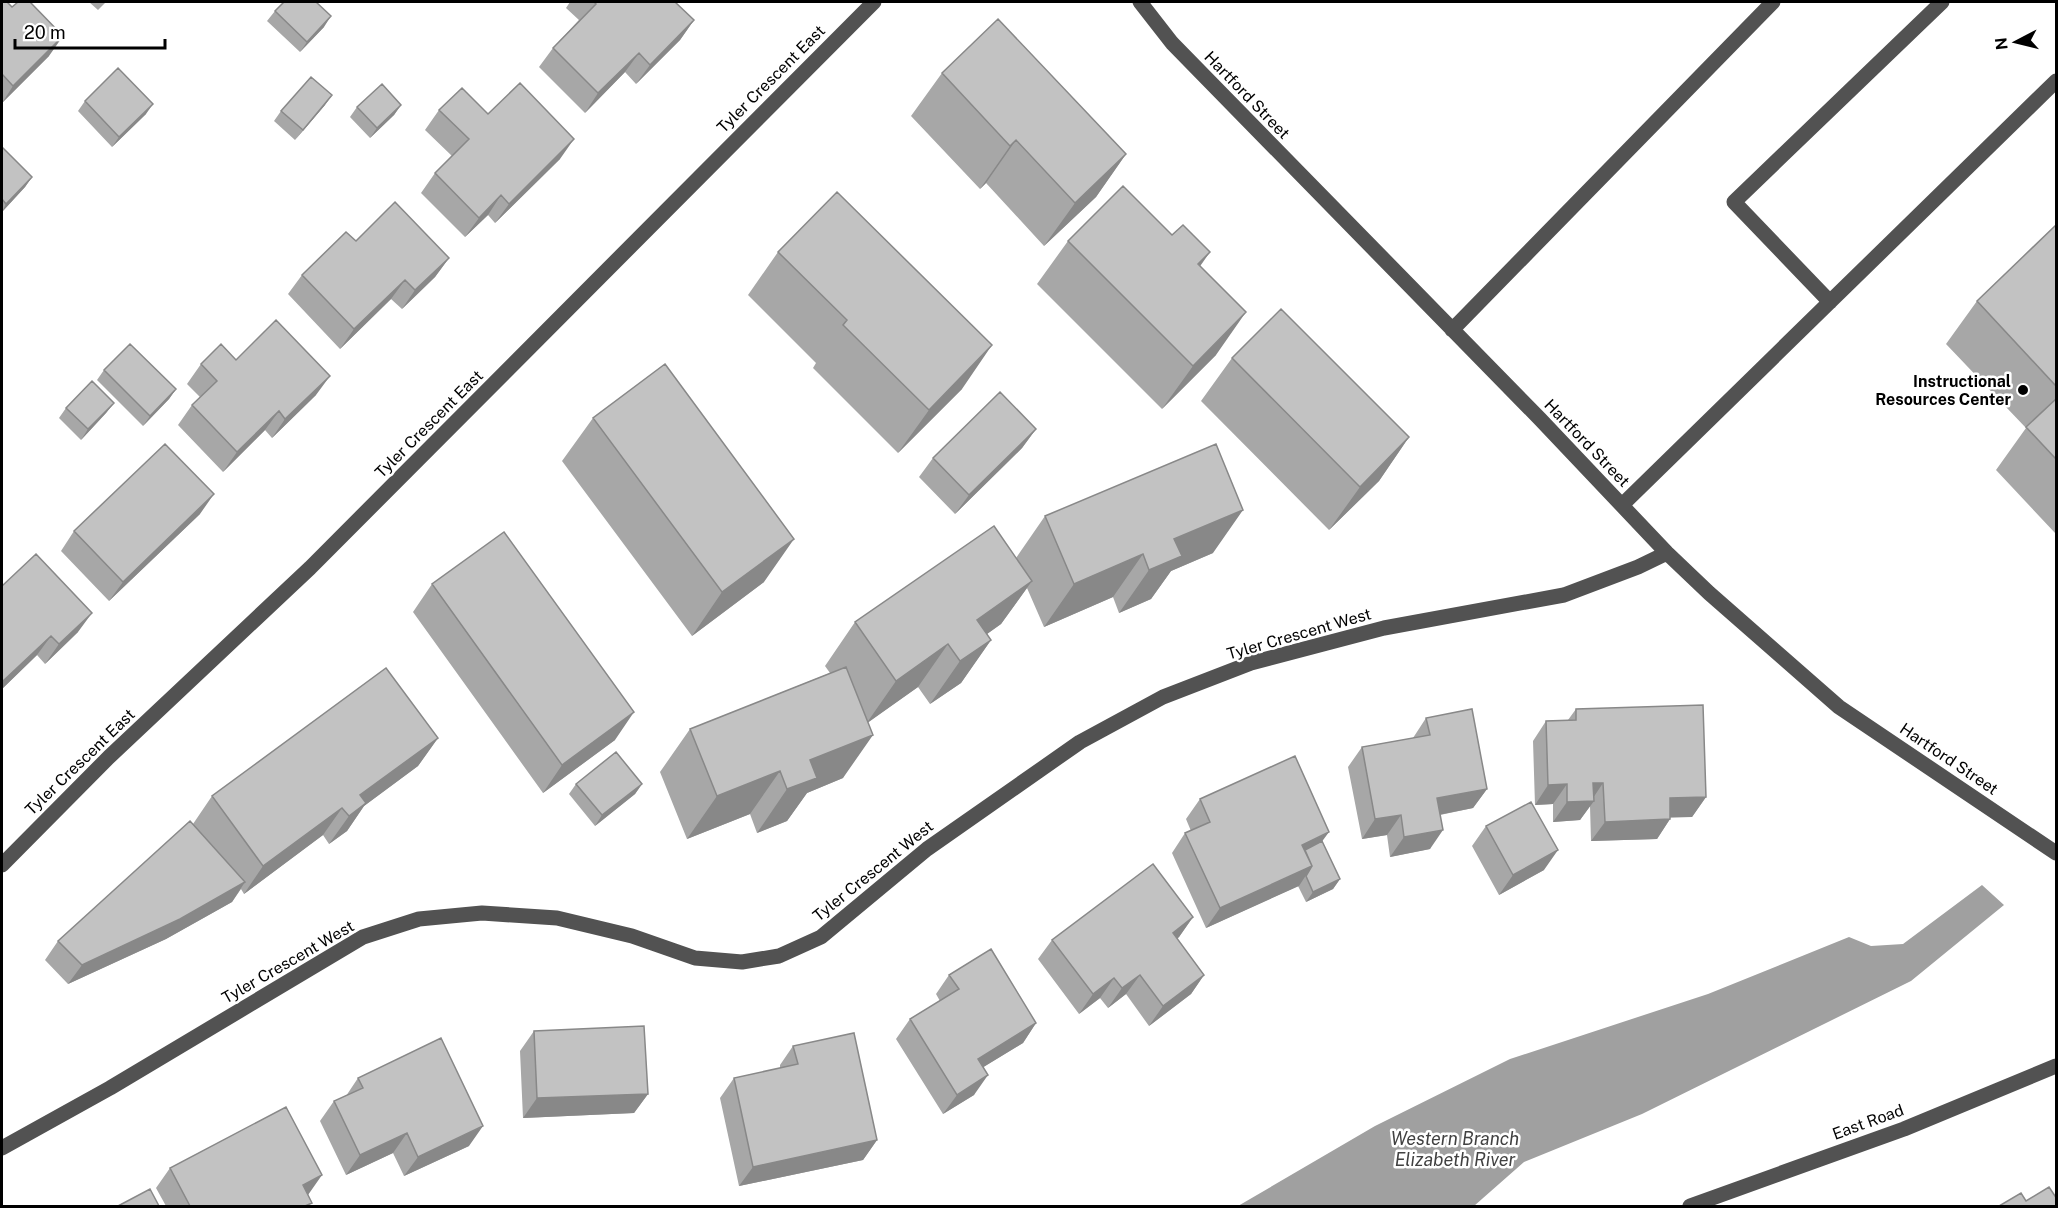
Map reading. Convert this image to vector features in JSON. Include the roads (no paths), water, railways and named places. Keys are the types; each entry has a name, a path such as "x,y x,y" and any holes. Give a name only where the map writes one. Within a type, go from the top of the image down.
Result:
{"street":[{"name":"Tyler Crescent East","path":"2,865 109,757 310,568 874,2"},
{"name":"Hartford Street","path":"1140,2 1172,44 1667,553 1709,593 1839,707 2056,853"},
{"path":"1452,330 1773,2"},
{"path":"1830,302 1734,202 1942,2"},
{"path":"1622,505 2056,81"},
{"name":"Tyler Crescent West","path":"2,1148 110,1088 363,937 419,919 482,914 557,918 632,936 695,958 742,962 779,956 821,937 927,849 1080,742 1163,697 1251,663 1384,628 1564,595 1638,567 1667,553"},
{"name":"East Road","path":"1690,1206 1904,1129 2056,1066"}],"water":[{"name":"Western Branch Elizabeth River","path":"1982,885 2004,905 1911,981 1642,1114 1524,1162 1474,1206 1238,1206 1375,1126 1510,1059 1708,994 1849,937 1871,946 1903,944"}],"place":[{"name":"Instructional Resources Center","path":"2023,390"}]}
